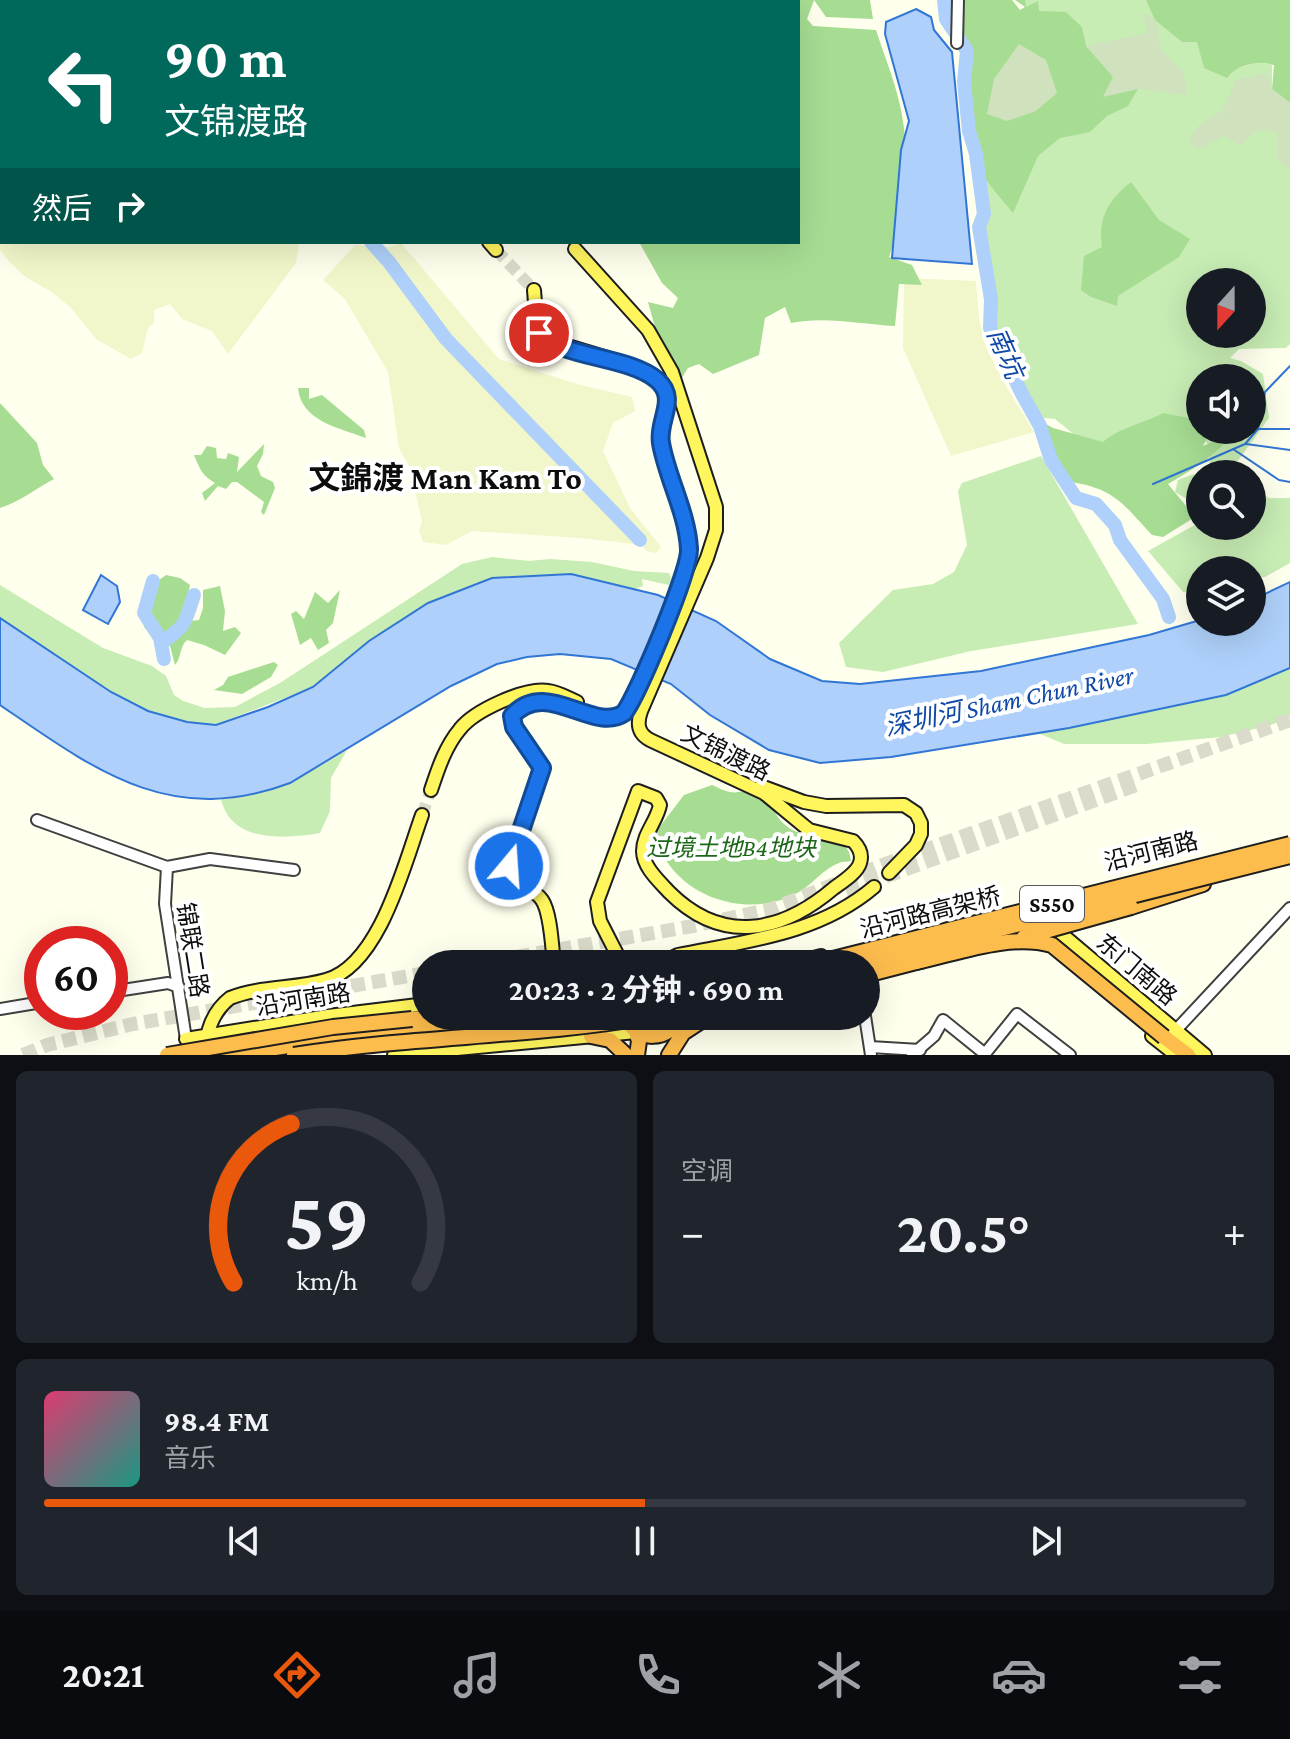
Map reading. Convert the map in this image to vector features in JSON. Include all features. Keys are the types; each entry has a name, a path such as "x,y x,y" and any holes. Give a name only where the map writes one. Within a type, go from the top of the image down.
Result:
{"highway":[{"name":"沿河路高架桥","path":"868,950 1290,842"},
{"name":"沿河路高架桥","path":"880,960 1290,858"},
{"path":"880,969 1001,943 1224,877"},
{"path":"916,962 1052,919"},
{"path":"1001,943 1032,941 1052,945 1170,1033 1188,1055"},
{"path":"167,1055 333,1027 412,1019"},
{"path":"227,1055 421,1030"},
{"path":"294,1055 540,1030"},
{"path":"669,1055 688,1030"},
{"path":"636,1032 649,1036 669,1032"},
{"path":"636,1032 639,1041 637,1055"},
{"path":"660,1055 669,1032"},
{"path":"591,1036 610,1040 626,1055"}],"main road":[{"path":"552,950 545,904 536,893 516,882 509,870 510,858 542,768 514,727 512,716 522,707 548,703 603,718 615,718 627,709 714,541 717,518 680,389 648,330 575,249"},
{"path":"534,290 537,328 544,338 640,370 659,382 666,391 668,402 660,431 661,443 681,509 689,550 688,586 649,694"},
{"path":"431,790 441,760 458,731 485,710 511,698 545,690 609,712 623,706 635,689"},
{"name":"文锦渡路","path":"649,694 645,721 653,734 770,789 804,802 826,806 898,805 911,809 919,817 921,834 916,845 889,873"},
{"name":"文锦渡路","path":"614,950 596,907 638,791 656,798 660,805 643,846 646,863 681,903 720,924 756,926 795,916 814,905 854,871 861,859 853,841 809,830 764,793 645,738 638,723 649,694"},
{"path":"207,1055 207,1036 220,1007 230,998 331,979 355,963 389,906 422,815"},
{"name":"沿河南路","path":"845,950 1290,842"},
{"name":"沿河南路","path":"880,968 1030,929 1052,919 1290,858"},
{"path":"700,950 807,926 844,909 874,887"},
{"name":"东门南路","path":"1022,906 1052,919 1170,1033 1205,1055"},
{"name":"东门南路","path":"1022,906 1030,929 1087,982 1176,1055"},
{"name":"沿河南路","path":"186,1039 412,1006"},
{"path":"394,1055 636,1032"},
{"path":"183,1055 181,1047 186,1039 193,1046 195,1055"}],"street":[{"path":"957,43 958,0"},
{"path":"37,820 167,867 210,859 294,870"},
{"name":"锦联二路","path":"167,867 165,898 186,1039"},
{"path":"1170,1033 1290,908"},
{"path":"128,991 168,983 179,987"},
{"path":"0,1012 24,1008"},
{"path":"867,1030 870,1051 916,1052 934,1036 943,1020 984,1054 1017,1014 1070,1055"}],"green space":[{"path":"800,0 814,0 807,19 813,26 876,30 900,104 906,150 902,205 889,257 912,265 922,285 899,284 895,326 829,320 791,323 785,307 765,318 759,355 713,374 699,364 688,368 673,392 648,302 673,308 678,298 662,283 640,244 800,244"},
{"path":"814,0 870,0 873,19 826,17"},
{"path":"947,0 1012,0 1020,10 1025,7 1015,0 1025,0 1026,7 1038,1 1039,11 1066,12 1082,27 1086,46 1114,77 1138,89 1128,106 1107,116 1090,132 1060,138 1038,156 1013,213 978,171 967,118 967,51 946,19"},
{"path":"1024,0 1152,0 1203,39 1227,77 1248,65 1272,65 1272,89 1290,103 1290,344 1286,348 1239,349 1230,358 1246,364 1186,364 1186,424 1176,415 1160,451 1106,451 1087,445 1055,419 1035,417 990,328 979,227 984,214 979,174 1013,209 1030,165 1053,136 1131,94 1101,95 1026,11"},
{"path":"1146,0 1290,0 1290,103 1272,89 1274,65 1248,65 1227,78 1204,68 1197,42 1182,42 1155,20"},
{"path":"1143,12 1155,20 1161,50 1184,72 1187,95 1138,89 1103,97 1113,77 1086,46 1148,33"},
{"path":"1019,44 1046,60 1057,93 1036,111 1007,121 987,114 994,79"},
{"path":"1266,73 1272,89 1290,103 1290,170 1278,160 1277,132 1258,130 1240,146 1225,136 1198,149 1189,140 1198,126 1222,111 1236,80"},
{"path":"1131,182 1159,220 1190,239 1179,257 1118,296 1117,306 1081,290 1084,256 1102,247 1106,210"},
{"path":"0,244 299,244 296,263 228,354 212,331 182,319 170,304 154,310 154,323 148,328 142,353 131,359 96,339 71,308 24,276 0,250"},
{"path":"402,244 499,359 577,384 632,397 635,411 613,423 603,451 630,508 661,547 656,553 646,551 643,545 472,531 446,545 423,542 419,531 422,521 409,466 399,448 388,372 345,299 323,280 355,245 390,247"},
{"path":"904,278 976,281 979,319 986,348 1034,432 951,456 903,348"},
{"path":"298,388 309,388 309,399 322,395 364,430 366,438 314,416 306,408"},
{"path":"0,403 37,443 43,465 54,479 0,508"},
{"path":"1163,413 1186,417 1186,444 1223,444 1206,460 1186,460 1186,473 1168,484 1186,506 1186,523 1163,537 1152,535 1125,506 1108,494 1071,482 1035,426 1041,421 1053,428 1103,442"},
{"path":"264,444 257,466 261,476 273,482 275,488 264,515 261,512 264,502 237,482 232,482 226,489 218,486 205,501 202,493 215,483 204,474 194,455 201,455 207,446 216,448 217,458 226,459 228,453 239,457 237,472"},
{"path":"1250,444 1238,460 1210,460 1209,445"},
{"path":"1041,456 1138,624 971,651 883,672 846,667 839,643 893,590 933,584 954,572 967,545 958,491 962,483"},
{"path":"1186,477 1186,499 1175,492 1178,480"},
{"path":"1266,496 1290,498 1290,563 1266,576 1266,556 1186,556 1186,593 1183,592 1148,551 1186,530 1186,540 1266,540"},
{"path":"492,557 592,562 634,571 669,573 671,578 669,585 642,579 643,586 635,589 571,574 313,687 214,725 160,718 117,697 0,622 0,585 103,648 152,666 166,676 174,695 183,701 205,708 235,707 280,683 462,564"},
{"path":"166,575 180,578 190,585 184,614 190,621 199,620 203,590 220,586 225,611 223,631 235,627 241,633 225,655 187,640 175,665 170,646 156,639 144,627 159,580"},
{"path":"340,590 333,623 326,630 329,643 318,650 311,638 300,645 291,614 296,611 304,619 315,592 328,603"},
{"path":"274,662 278,665 271,677 242,694 214,690 223,685 228,677"},
{"path":"1290,668 1290,717 1271,725 1221,737 1147,744 1064,744 1038,733 1226,695"},
{"path":"347,750 331,778 330,811 320,833 261,835 236,824 227,813 221,799 255,794 287,783"},
{"name":"过境土地B4地块","path":"712,785 730,792 748,791 760,795 784,824 800,833 839,842 849,852 851,861 834,865 799,892 769,903 736,904 705,894 679,876 659,852 653,852 650,847 651,838 684,795"}],"water":[{"path":"916,9 931,17 934,30 952,52 972,264 892,258 901,150 909,121 885,34 886,22"},
{"name":"深圳河 Sham Chun River","path":"571,574 658,595 716,621 770,659 822,681 860,684 981,671 1186,624 1186,636 1266,636 1266,593 1290,582 1290,668 1226,695 1069,728 891,757 820,763 769,750 710,715 671,684 611,659 560,654 527,657 497,664 451,686 290,783 247,795 207,799 171,795 136,785 102,770 0,705 0,618 111,692 148,711 187,722 216,725 313,687 369,641 428,603 492,578"},
{"path":"101,575 117,586 120,602 108,624 83,610"}],"waterway":[{"name":"南坑","path":"944,0 946,19 967,51 964,82 984,214 979,227 991,299 990,328 1040,426 1051,460 1076,498 1096,504 1115,525 1120,540 1163,599 1169,617"},
{"path":"373,244 446,339 640,540"},
{"path":"1153,484 1245,444 1258,429 1265,392 1290,366"},
{"path":"1266,429 1290,429"},
{"path":"1246,444 1290,450"},
{"path":"1233,449 1279,480 1290,482"},
{"path":"153,581 144,613 160,638 164,659"},
{"path":"161,643 184,624 194,595"}],"tunnel":[{"path":"496,250 534,290"},
{"path":"555,950 772,909 888,863 1290,720"},
{"path":"846,891 1142,783"},
{"path":"422,815 431,790"},
{"path":"23,1055 47,1045 133,1024 412,975"}],"district":[{"name":"文錦渡 Man Kam To","path":"445,478"}],"route":[{"path":"509,866 542,771 541,764 512,724 512,716 522,707 548,703 561,704 603,718 615,718 624,713 682,583 689,550 681,509 661,443 660,431 668,402 666,391 659,382 640,370 565,346 539,333"}]}
